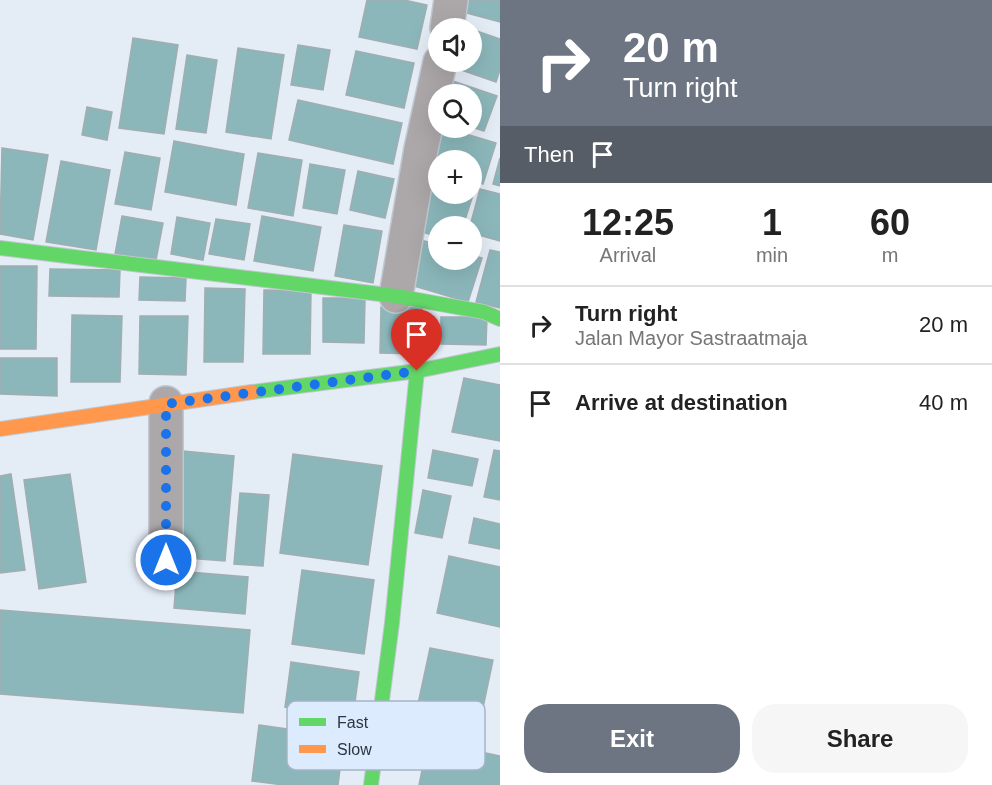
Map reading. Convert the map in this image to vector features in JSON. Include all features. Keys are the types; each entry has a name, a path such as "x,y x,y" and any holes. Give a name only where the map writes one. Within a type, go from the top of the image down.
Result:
{"street":[{"path":"448,18 451,0"},
{"path":"396,296 421,149 438,72"},
{"path":"0,248 396,296 484,312 500,319"},
{"path":"0,429 166,404 417,371 500,354"},
{"path":"381,701 392,623 417,371"},
{"path":"166,404 166,560"},
{"path":"370,785 372,770"}],"building":[{"path":"367,0 404,0 427,5 417,49 359,37"},
{"path":"462,0 500,0 500,22 459,11"},
{"path":"482,33 500,39 500,70 496,82 467,72 482,72"},
{"path":"133,38 178,45 164,134 119,128"},
{"path":"298,45 330,50 323,90 291,85"},
{"path":"238,48 284,55 271,139 226,132"},
{"path":"356,51 414,63 404,108 346,95"},
{"path":"187,55 217,60 206,133 176,129"},
{"path":"450,80 462,84 449,84"},
{"path":"482,91 497,96 484,131 482,130"},
{"path":"298,100 402,123 393,164 289,140"},
{"path":"87,107 112,112 107,140 82,135"},
{"path":"435,138 479,138 496,143 483,184 482,150 431,150"},
{"path":"174,141 244,154 236,205 165,192"},
{"path":"2,148 48,155 33,240 0,234"},
{"path":"125,152 160,158 151,210 115,204"},
{"path":"258,153 302,160 293,216 248,208"},
{"path":"500,158 500,186 493,184"},
{"path":"61,161 110,170 96,250 46,242"},
{"path":"310,164 345,170 337,214 303,208"},
{"path":"358,171 394,179 385,218 350,210"},
{"path":"428,181 428,204 470,204 466,216 428,216 428,234 413,229"},
{"path":"482,190 500,194 500,241 482,236 482,216 473,216 476,204 482,204"},
{"path":"122,216 163,223 156,260 115,254"},
{"path":"262,216 321,227 313,271 254,261"},
{"path":"177,217 210,223 203,260 171,254"},
{"path":"216,219 250,224 244,260 209,254"},
{"path":"344,225 382,231 373,283 335,276"},
{"path":"418,239 428,242 428,270 478,270 468,302 404,283"},
{"path":"490,250 500,252 500,308 476,302"},
{"path":"0,266 37,266 36,349 0,349"},
{"path":"50,269 120,270 119,297 49,296"},
{"path":"140,277 186,278 185,301 139,300"},
{"path":"205,288 245,289 243,362 204,362"},
{"path":"264,290 311,291 310,354 263,354"},
{"path":"323,298 365,298 364,343 323,342"},
{"path":"381,307 422,307 421,354 380,353"},
{"path":"72,315 122,316 120,382 71,382"},
{"path":"140,316 188,316 186,375 139,374"},
{"path":"441,317 487,317 486,345 441,344"},
{"path":"0,358 57,358 57,396 0,394"},
{"path":"464,378 500,385 500,441 452,432"},
{"path":"433,450 478,459 472,486 428,478"},
{"path":"494,450 500,451 500,500 484,497"},
{"path":"183,451 234,456 225,561 174,557"},
{"path":"293,454 382,466 368,565 280,553"},
{"path":"11,474 25,570 0,573 0,476"},
{"path":"70,474 86,582 39,589 24,480"},
{"path":"423,490 451,496 442,538 415,533"},
{"path":"240,493 269,495 263,566 234,564"},
{"path":"474,518 500,524 500,549 469,543"},
{"path":"449,556 500,567 500,627 437,613"},
{"path":"302,570 374,580 364,654 292,644"},
{"path":"177,571 248,577 245,614 174,608"},
{"path":"0,610 250,630 243,713 0,694"},
{"path":"430,648 493,660 484,701 419,701"},
{"path":"291,662 359,672 355,701 287,701 287,707 285,707"},
{"path":"259,725 287,729 287,770 340,770 338,785 284,785 252,781"},
{"path":"485,753 500,756 500,785 419,785 422,770 485,770"}],"traffic: fast":[{"path":"0,248 396,296 484,312 500,319"},
{"path":"252,392 417,371 500,354"},
{"path":"382,701 392,623 417,371"},
{"path":"371,785 373,770"}],"traffic: slow":[{"path":"0,429 252,392"}],"route":[{"path":"166,560 166,404 417,371"}]}
